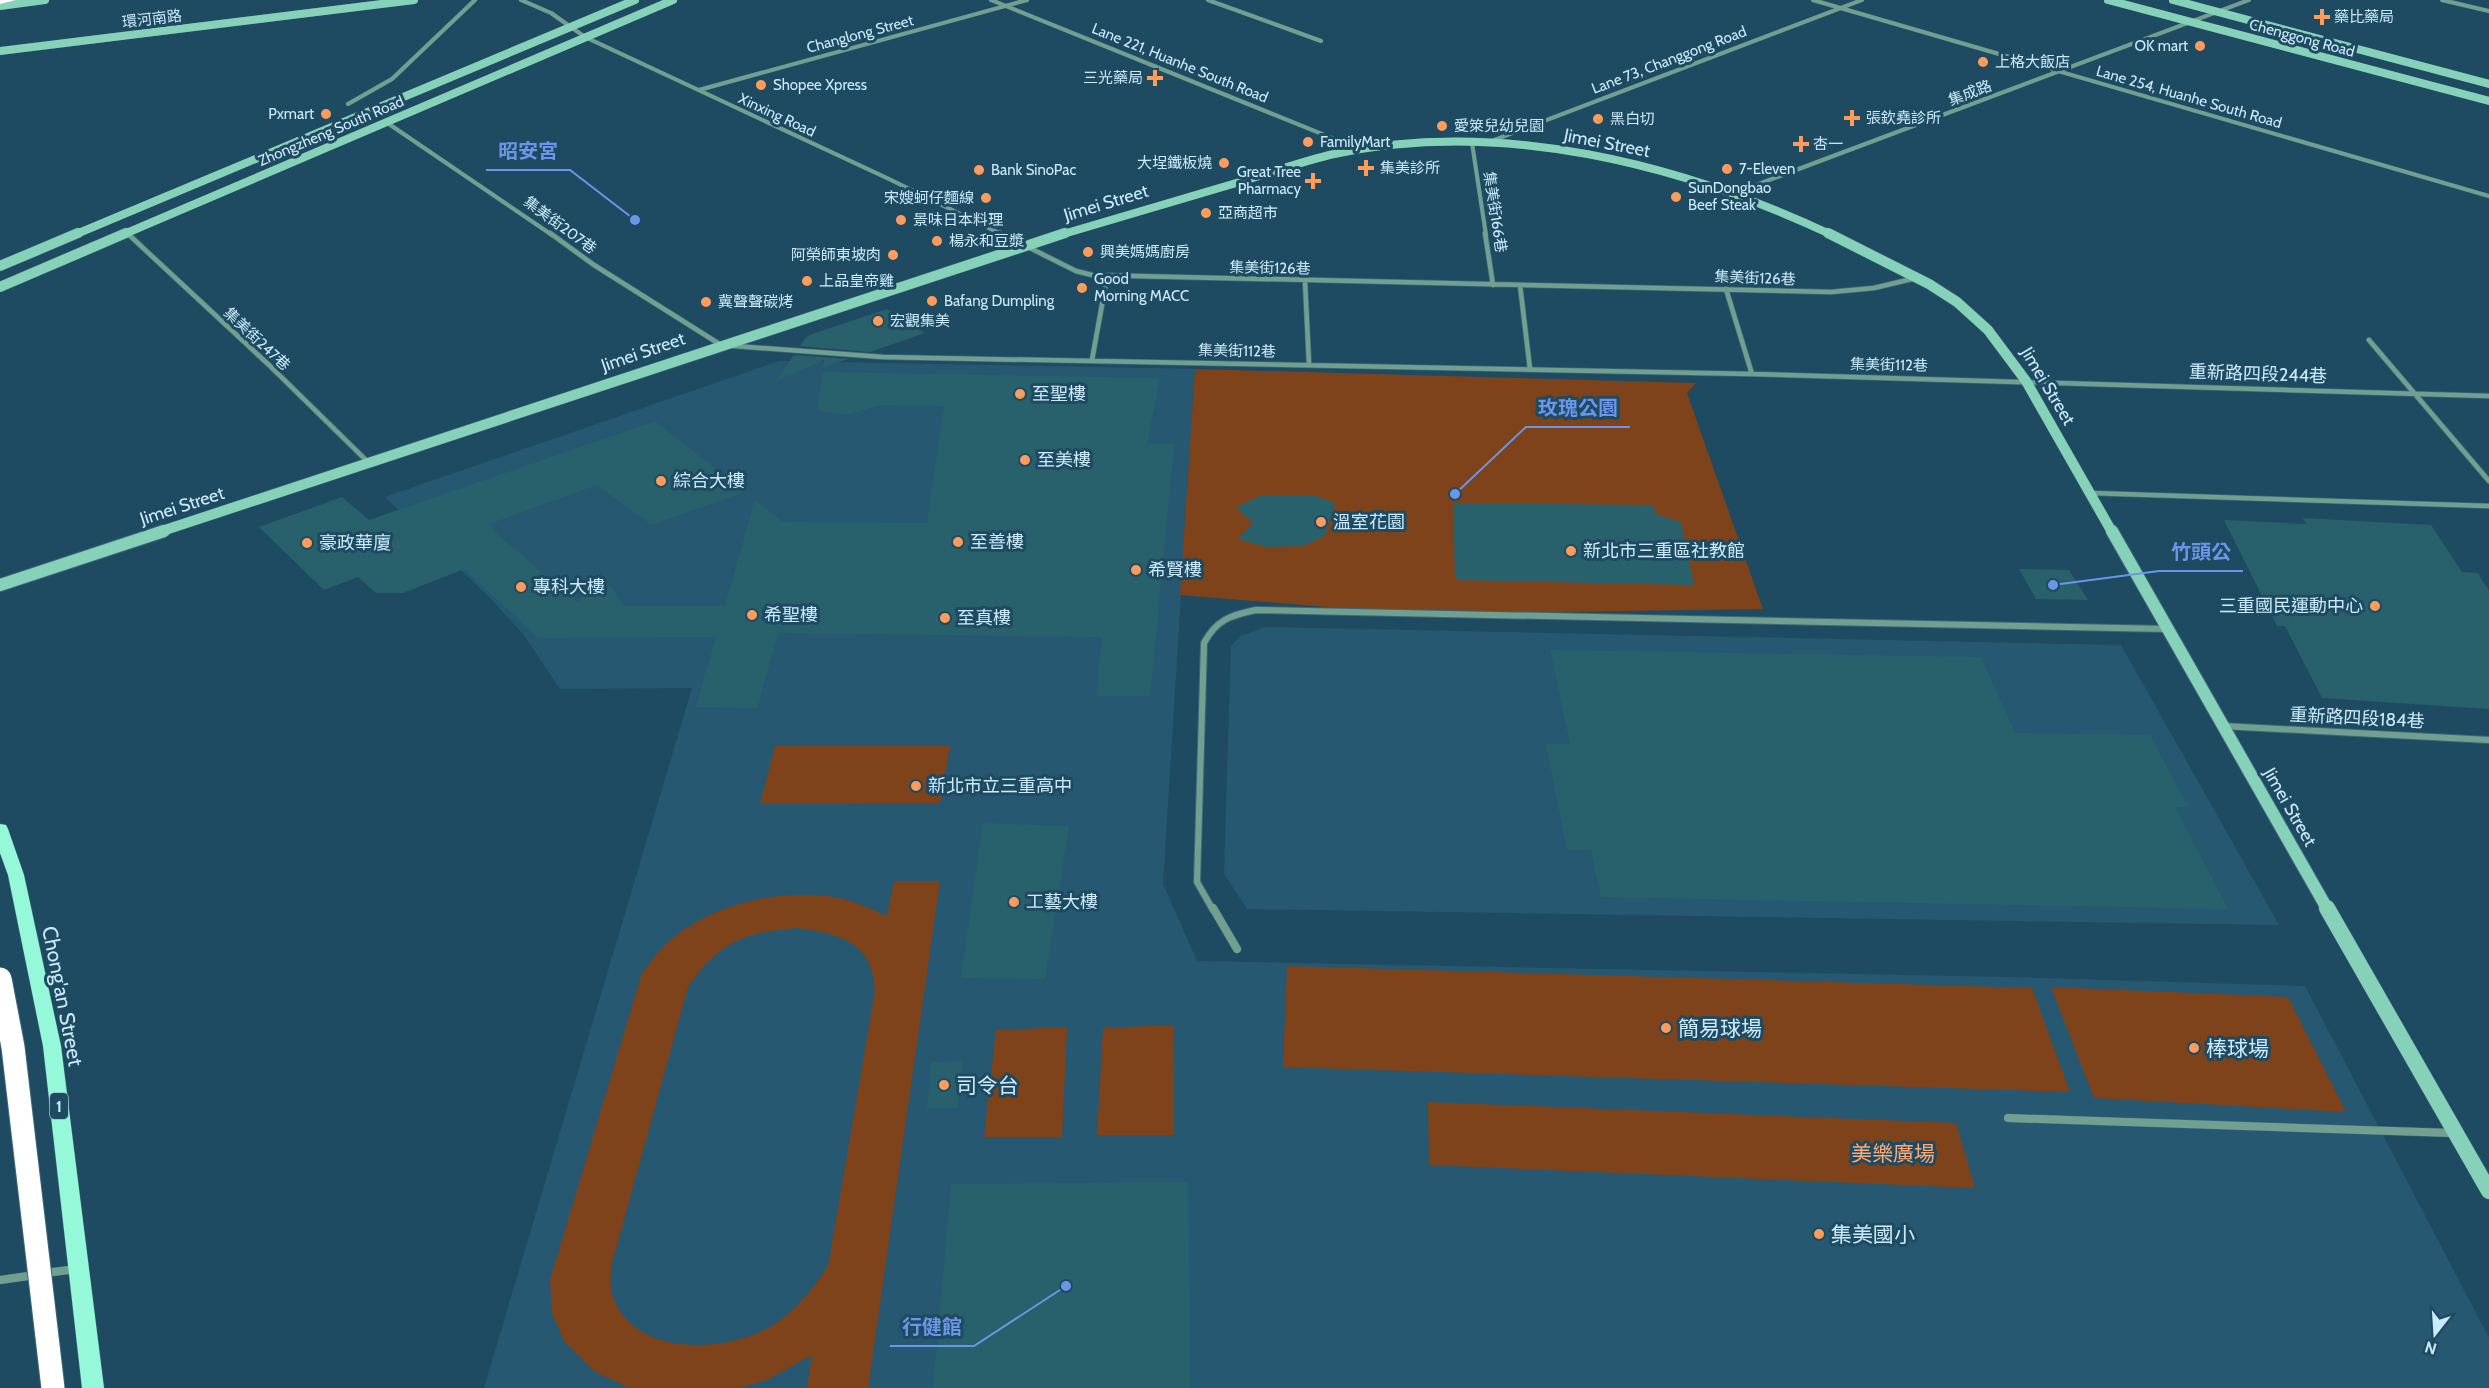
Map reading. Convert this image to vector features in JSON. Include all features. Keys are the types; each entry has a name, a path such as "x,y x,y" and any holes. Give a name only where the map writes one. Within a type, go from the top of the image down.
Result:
{"highway":[{"path":"0,4 10,0"},
{"path":"0,979 13,1047 53,1388"}],"main road":[{"name":"Chong'an Street","path":"0,829 16,875 52,1046 93,1388"}],"street":[{"path":"0,4 45,0"},
{"name":"環河南路","path":"0,51 414,0"},
{"path":"348,104 392,79 475,0"},
{"name":"Xinxing Road","path":"521,0 550,13 585,37 1026,245"},
{"name":"Zhongzheng South Road","path":"0,266 635,0"},
{"name":"Zhongzheng South Road","path":"0,287 673,0"},
{"name":"Lane 221, Huanhe South Road","path":"991,0 1359,149"},
{"name":"Changlong Street","path":"698,90 1027,0"},
{"path":"1208,0 1321,41"},
{"name":"Lane 254, Huanhe South Road","path":"1814,0 2489,196"},
{"name":"Lane 73, Changgong Road","path":"1486,143 1862,0"},
{"name":"Chenggong Road","path":"2108,0 2489,101"},
{"name":"Chenggong Road","path":"2173,0 2489,84"},
{"name":"集成路","path":"1732,194 2249,0"},
{"path":"2442,0 2489,11"},
{"name":"集美街207巷","path":"386,122 512,206 594,265 721,345"},
{"name":"集美街166巷","path":"1472,143 1493,285"},
{"name":"Jimei Street","path":"0,585 1026,245 1263,174 1359,149 1486,143 1575,153 1648,169 1732,194 1833,234 1916,278 1980,321 1998,340 2026,381 2489,1191"},
{"name":"集美街247巷","path":"127,233 269,365 369,464"},
{"name":"集美街126巷","path":"1026,245 1076,271 1107,277 1831,292 1891,286 1916,278"},
{"path":"1092,360 1107,277"},
{"path":"1305,281 1308,364"},
{"path":"1520,285 1530,369"},
{"path":"1726,289 1752,374"},
{"path":"2369,340 2489,482"},
{"name":"集美街112巷","path":"721,345 883,357 1308,364 2026,381"},
{"name":"重新路四段244巷","path":"2026,381 2489,396"},
{"path":"2090,493 2489,506"},
{"path":"1237,949 1197,882 1204,643 1211,627 1229,615 1268,610 2168,630"},
{"name":"重新路四段184巷","path":"2223,726 2489,740"},
{"path":"2008,1118 2456,1133"},
{"path":"0,1280 78,1269"}],"shaded area":[{"path":"779,361 1195,369 1163,884 1197,961 2007,977 2305,986 2489,1338 2489,1388 484,1388 692,688 560,689 524,635 490,598 385,497"},
{"path":"1266,627 2121,645 2279,925 1247,909 1224,874 1231,646 1240,636"}],"green space":[{"path":"1195,369 1696,383 1687,393 1763,609 1412,614 1180,595"},
{"path":"775,746 950,746 940,803 760,804"},
{"path":"894,881 940,881 868,1388 807,1388 812,1355 767,1380 738,1388 630,1388 595,1372 564,1341 552,1313 550,1280 642,973 659,951 680,933 700,920 745,902 769,897 817,895 839,898 887,916","holes":["798,928 827,933 852,943 868,961 873,974 875,991 828,1266 800,1302 783,1318 764,1330 744,1338 699,1345 654,1338 635,1327 620,1311 611,1290 611,1267 688,987 711,959 735,942 763,933"]},
{"name":"簡易球場","path":"1287,966 2032,988 2070,1092 1283,1067"},
{"name":"棒球場","path":"2051,987 2288,997 2346,1112 2094,1098"},
{"path":"1173,1025 1174,1135 1097,1135 1103,1028"},
{"path":"1067,1027 1062,1137 984,1137 996,1030"},
{"name":"美樂廣場","path":"1428,1102 1956,1123 1975,1188 1429,1165"}],"building":[{"name":"宏觀集美","path":"887,309 925,333 870,352 800,346 806,337 815,333"},
{"path":"794,355 848,359 823,367 824,360 776,381"},
{"path":"823,372 1160,378 1147,444 1174,444 1150,696 1096,696 1102,637 778,633 757,708 696,707 716,637 538,638 464,569 403,593 376,593 358,577 324,590 259,527 342,497 369,520 655,421 745,492 652,525 597,485 489,524 495,529 492,530 577,602 593,588 610,586 624,606 725,606 755,500 783,522 927,523 944,406 881,405 845,415 817,410"},
{"path":"1260,496 1316,496 1335,503 1325,536 1303,546 1266,547 1238,539 1253,523 1236,507"},
{"name":"新北市三重區社教館","path":"1453,503 1654,505 1655,514 1681,522 1694,585 1455,580"},
{"name":"三重國民運動中心","path":"2303,518 2431,525 2462,572 2478,573 2489,591 2489,709 2322,698 2285,626 2277,626 2224,520 2306,524"},
{"path":"2019,569 2069,570 2088,600 2036,599"},
{"path":"1550,650 1981,657 2015,733 2150,735 2188,807 2175,807 2228,909 1601,897 1591,850 1567,850 1546,744 1570,744"},
{"name":"工藝大樓","path":"983,823 1069,826 1045,979 961,978"},
{"name":"司令台","path":"963,1061 957,1108 927,1108 931,1062"},
{"path":"1188,1182 1190,1388 933,1388 951,1184"}],"place":[{"name":"藥比藥局","path":"2322,17"},
{"name":"OK mart","path":"2200,46"},
{"name":"上格大飯店","path":"1983,62"},
{"name":"三光藥局","path":"1155,78"},
{"name":"Shopee Xpress","path":"761,85"},
{"name":"Pxmart","path":"326,114"},
{"name":"張欽堯診所","path":"1852,118"},
{"name":"黑白切","path":"1598,119"},
{"name":"愛箂兒幼兒園","path":"1442,126"},
{"name":"FamilyMart","path":"1308,142"},
{"name":"杏一","path":"1801,144"},
{"name":"大埕鐵板燒","path":"1224,163"},
{"name":"集美診所","path":"1366,168"},
{"name":"7-Eleven","path":"1727,169"},
{"name":"Bank SinoPac","path":"979,170"},
{"name":"Great Tree Pharmacy","path":"1313,181"},
{"name":"SunDongbao Beef Steak","path":"1676,197"},
{"name":"宋嫂蚵仔麵線","path":"986,198"},
{"name":"亞商超市","path":"1206,213"},
{"name":"昭安宮","path":"635,220"},
{"name":"景味日本料理","path":"901,220"},
{"name":"楊永和豆漿","path":"937,241"},
{"name":"興美媽媽廚房","path":"1088,252"},
{"name":"阿榮師東坡肉","path":"893,255"},
{"name":"上品皇帝雞","path":"807,281"},
{"name":"Good Morning MACC","path":"1082,288"},
{"name":"Bafang Dumpling","path":"932,301"},
{"name":"冀聲聲碳烤","path":"706,302"},
{"name":"宏觀集美","path":"878,321"},
{"name":"至聖樓","path":"1020,394"},
{"name":"至美樓","path":"1025,460"},
{"name":"綜合大樓","path":"661,481"},
{"name":"玫瑰公園","path":"1455,494"},
{"name":"溫室花園","path":"1321,522"},
{"name":"至善樓","path":"958,542"},
{"name":"豪政華廈","path":"307,543"},
{"name":"新北市三重區社教館","path":"1571,551"},
{"name":"希賢樓","path":"1136,570"},
{"name":"竹頭公","path":"2053,585"},
{"name":"專科大樓","path":"521,587"},
{"name":"三重國民運動中心","path":"2375,606"},
{"name":"希聖樓","path":"752,615"},
{"name":"至真樓","path":"945,618"},
{"name":"新北市立三重高中","path":"916,786"},
{"name":"工藝大樓","path":"1014,902"},
{"name":"簡易球場","path":"1666,1028"},
{"name":"棒球場","path":"2194,1048"},
{"name":"司令台","path":"944,1085"},
{"name":"集美國小","path":"1819,1234"},
{"name":"行健館","path":"1066,1286"}]}
